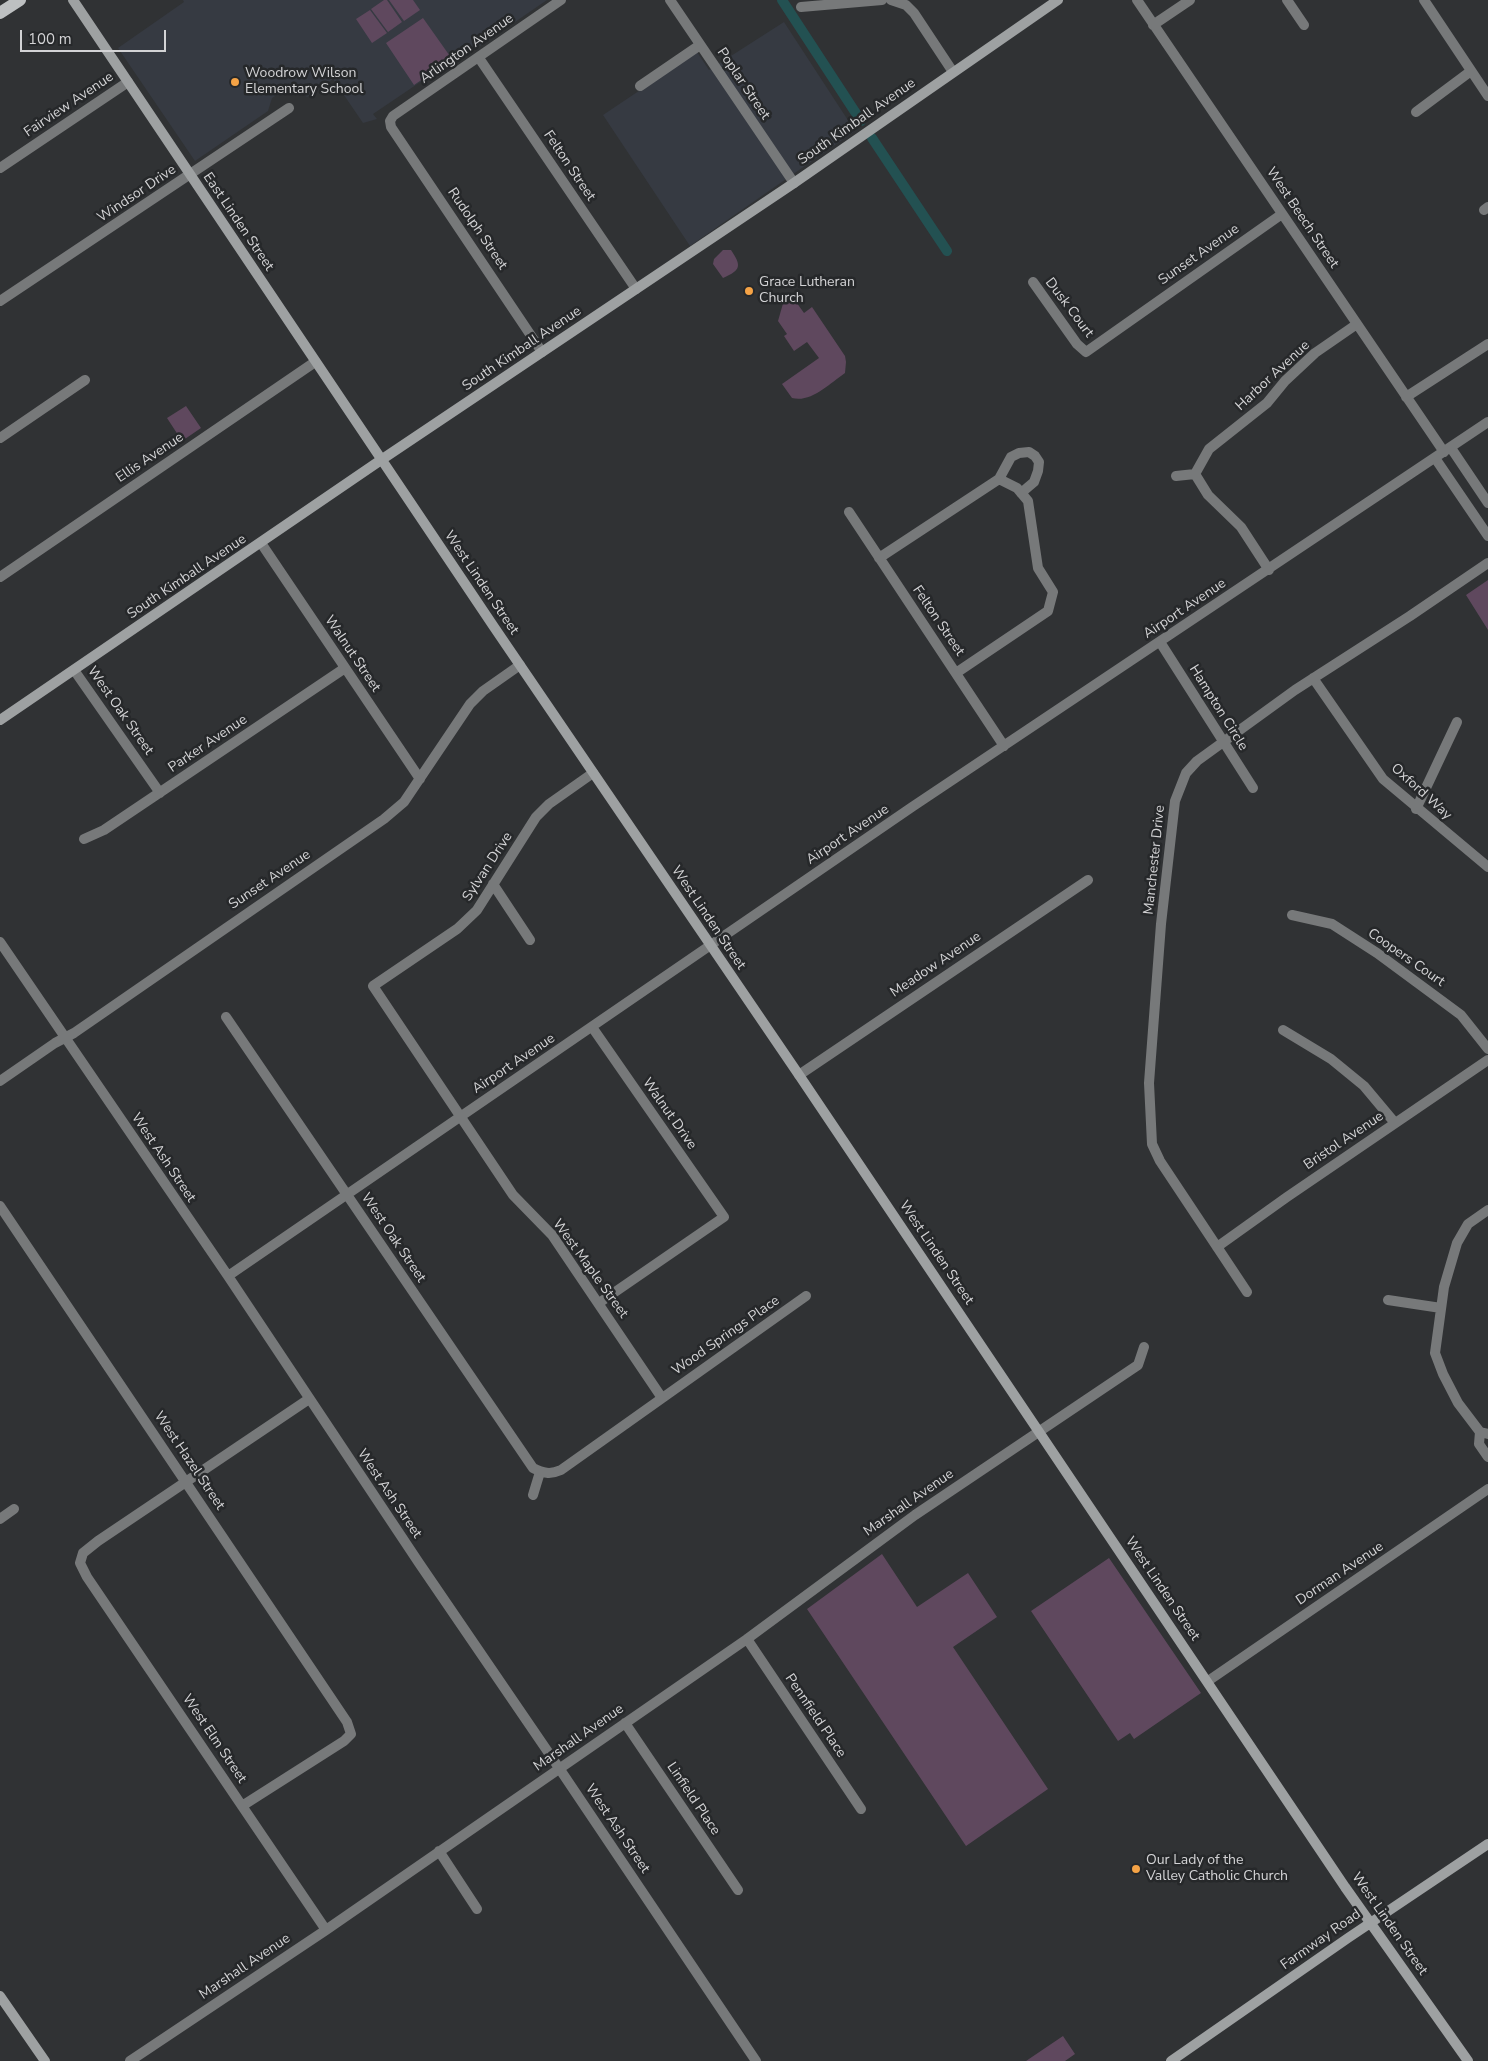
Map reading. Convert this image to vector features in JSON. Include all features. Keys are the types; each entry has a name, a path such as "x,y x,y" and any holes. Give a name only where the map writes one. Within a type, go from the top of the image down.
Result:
{"main road":[{"path":"0,13 20,0"}],"street":[{"name":"East Linden Street","path":"73,0 381,460"},
{"name":"Arlington Avenue","path":"390,121 393,116 561,0"},
{"name":"Poplar Street","path":"670,0 794,183"},
{"path":"801,7 882,0"},
{"path":"891,0 906,5 914,13 954,72"},
{"name":"South Kimball Avenue","path":"0,720 381,460 794,183 1058,0"},
{"name":"West Beech Street","path":"1137,0 1444,452 1488,503"},
{"path":"1154,25 1190,0"},
{"path":"1287,0 1304,25"},
{"path":"1424,0 1471,71 1486,90"},
{"path":"640,86 700,45"},
{"name":"Felton Street","path":"478,58 636,289"},
{"path":"1416,112 1471,71"},
{"name":"Fairview Avenue","path":"0,168 128,82"},
{"name":"Windsor Drive","path":"0,301 289,108"},
{"name":"Rudolph Street","path":"390,121 392,127 542,352"},
{"name":"Sunset Avenue","path":"1132,320 1282,214"},
{"name":"Dusk Court","path":"1033,282 1077,344 1086,352 1132,320"},
{"name":"Harbor Avenue","path":"1195,474 1209,449 1267,403 1285,381 1315,353 1357,324"},
{"path":"1406,397 1488,344"},
{"name":"Ellis Avenue","path":"0,577 315,362"},
{"path":"0,438 85,380"},
{"name":"Airport Avenue","path":"228,1276 1004,746 1488,422"},
{"path":"879,558 998,479 1011,457 1019,453 1028,452 1035,456 1039,462 1038,471 1034,482 1022,493"},
{"name":"West Beech Street","path":"1444,452 1488,536"},
{"name":"West Linden Street","path":"381,460 710,946 799,1074 1370,1923 1468,2061"},
{"path":"1176,476 1195,474 1208,495 1241,527 1269,570"},
{"path":"956,673 1048,611 1054,592 1038,568 1028,501 1017,488 998,479"},
{"name":"Felton Street","path":"849,512 1004,746"},
{"name":"Walnut Street","path":"261,543 420,779"},
{"name":"Manchester Drive","path":"1246,1292 1160,1161 1152,1144 1149,1082 1162,916 1175,801 1186,773 1197,761 1313,678 1488,563"},
{"name":"Hampton Circle","path":"1160,642 1253,788"},
{"name":"Sunset Avenue","path":"0,1081 74,1033 384,819 404,802 470,704 483,691 520,665"},
{"name":"Parker Avenue","path":"84,839 104,830 345,668"},
{"name":"West Oak Street","path":"74,670 160,793"},
{"name":"Oxford Way","path":"1313,678 1383,779 1416,809 1488,868"},
{"path":"1416,809 1457,722"},
{"name":"Sylvan Drive","path":"373,986 457,929 477,910 536,817 549,804 593,773"},
{"name":"Meadow Avenue","path":"799,1074 1088,880"},
{"path":"493,884 530,940"},
{"name":"Coopers Court","path":"1292,915 1332,924 1377,953 1461,1015 1488,1049"},
{"name":"West Ash Street","path":"0,942 228,1276 756,2061"},
{"name":"West Maple Street","path":"373,986 462,1116 513,1195 552,1235 662,1398"},
{"name":"West Oak Street","path":"226,1016 532,1468 540,1472"},
{"name":"Walnut Drive","path":"592,1027 724,1217 599,1303"},
{"path":"1282,1030 1331,1059 1357,1080 1395,1123"},
{"name":"Bristol Avenue","path":"1217,1247 1488,1060"},
{"name":"West Hazel Street","path":"0,1206 347,1722 351,1734 344,1741 242,1806"},
{"path":"1488,1210 1468,1224 1457,1244 1444,1288 1436,1354 1443,1374 1458,1403 1484,1433 1479,1444 1488,1457"},
{"name":"Wood Springs Place","path":"540,1472 548,1474 561,1470 806,1296"},
{"path":"1388,1300 1441,1308"},
{"name":"Marshall Avenue","path":"130,2061 326,1930 747,1639 915,1515 1138,1365 1144,1346"},
{"path":"187,1482 309,1399"},
{"path":"533,1494 540,1472"},
{"name":"West Elm Street","path":"187,1482 83,1552 80,1563 87,1577 326,1930"},
{"name":"Dorman Avenue","path":"1208,1681 1488,1489"},
{"path":"0,1519 14,1509"},
{"name":"Pennfield Place","path":"747,1639 861,1809"},
{"name":"Linfield Place","path":"625,1723 738,1890"},
{"name":"Farmway Road","path":"1171,2061 1488,1844"},
{"path":"438,1851 477,1909"},
{"path":"0,1996 45,2061"}],"shaded area":[{"name":"Woodrow Wilson Elementary School","path":"183,0 547,0 480,46 478,43 373,114 377,119 363,123 333,79 307,97 291,86 272,98 268,111 195,161 118,48 184,2"},
{"path":"387,0 402,22 388,32 371,9"},
{"path":"389,0 413,0 420,10 404,21"},
{"path":"370,10 387,33 372,43 356,19"},
{"path":"423,18 452,59 414,85 386,43"},
{"path":"784,22 855,131 690,246 603,115 697,52 709,70"},
{"path":"723,250 731,250 737,260 738,267 737,270 723,278 713,264 714,259"},
{"path":"788,297 794,299 804,313 812,307 845,356 846,362 845,373 820,392 799,399 792,398 782,384 819,358 807,342 794,351 784,336 787,334 778,321 784,300"},
{"path":"186,406 201,428 182,441 167,418"},
{"path":"1488,580 1488,630 1466,595"},
{"path":"882,1554 917,1607 968,1573 997,1617 953,1647 1048,1789 966,1846 807,1609"},
{"path":"1109,1558 1201,1693 1134,1739 1130,1733 1118,1741 1031,1611"},
{"path":"1063,2036 1075,2054 1065,2061 1026,2061"}],"waterway":[{"path":"782,0 861,121"},
{"path":"872,138 947,251"}],"place":[{"name":"Woodrow Wilson Elementary School","path":"235,82"},
{"name":"Grace Lutheran Church","path":"749,291"},
{"name":"Our Lady of the Valley Catholic Church","path":"1136,1869"}]}
